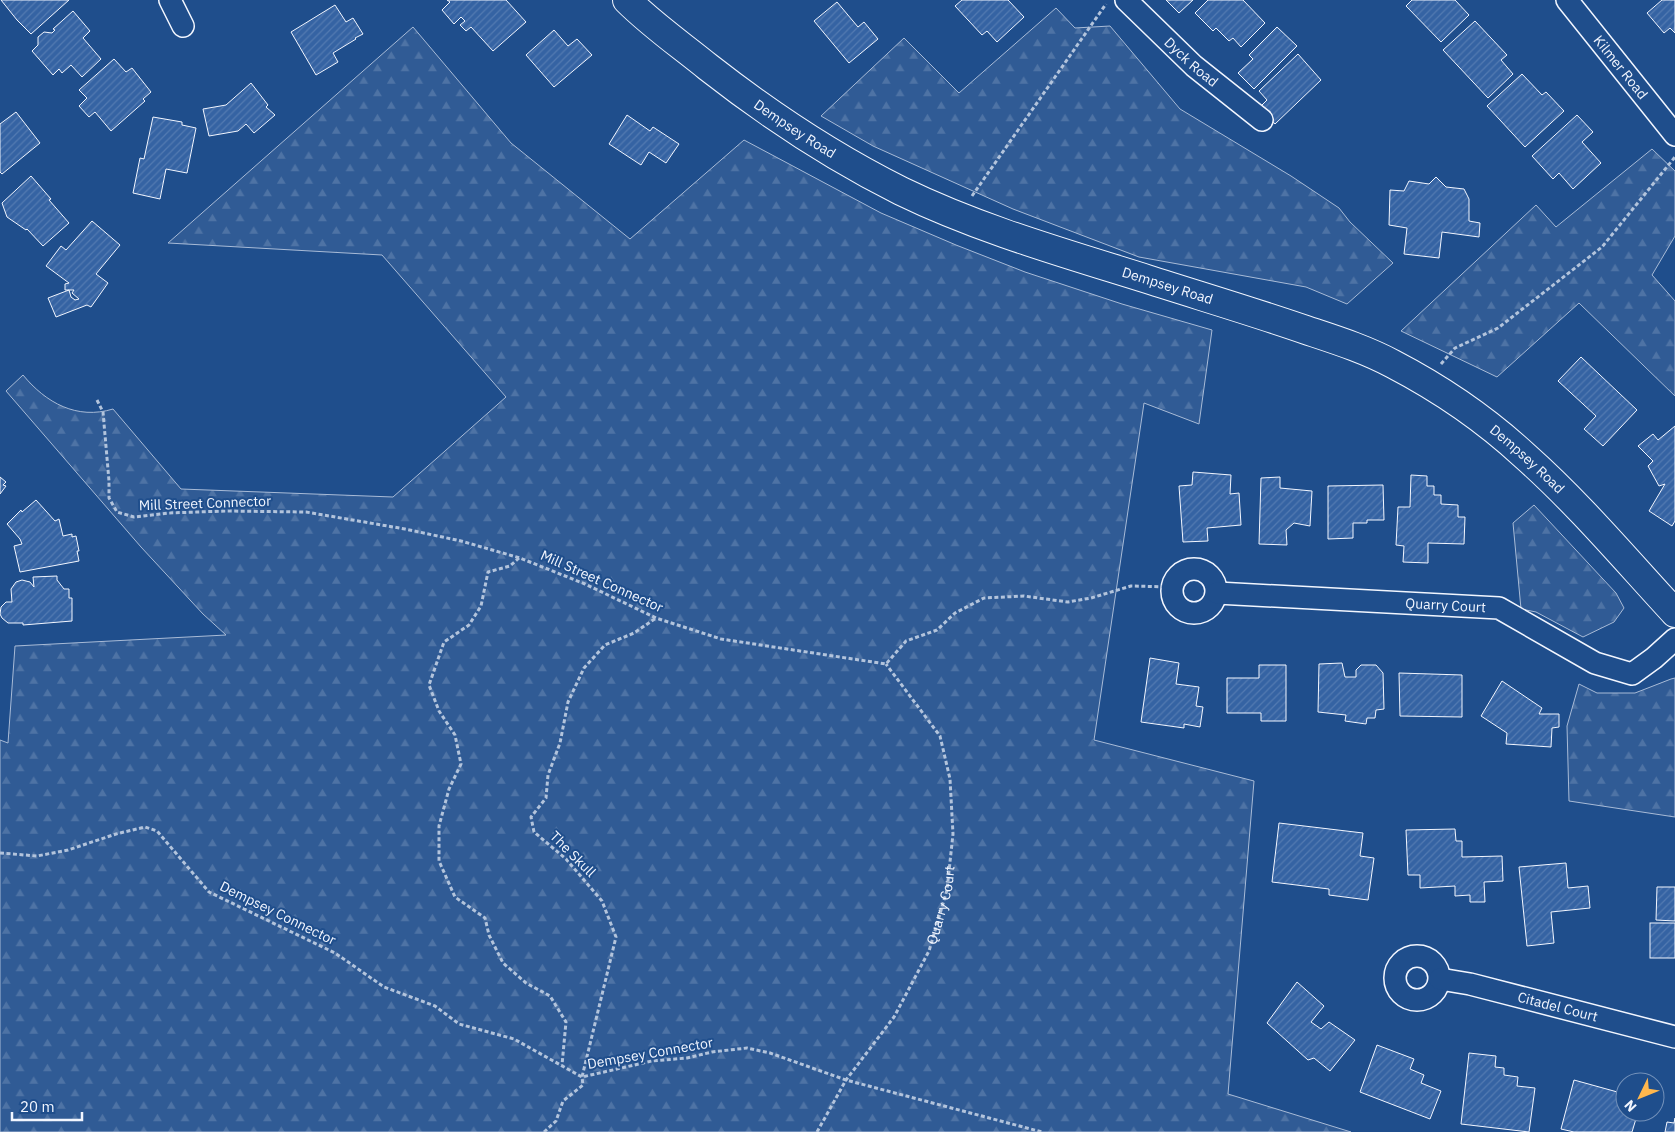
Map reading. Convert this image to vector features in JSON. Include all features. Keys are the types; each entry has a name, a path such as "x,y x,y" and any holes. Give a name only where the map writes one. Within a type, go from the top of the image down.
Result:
{"street":[{"path":"170,0 183,26"},
{"name":"Dempsey Road","path":"627,0 645,19 758,105 806,137 902,191 1033,243 1282,321 1356,347 1392,363 1454,400 1481,419 1524,455 1560,489 1675,613"},
{"name":"Dyck Road","path":"1126,0 1194,66 1262,120"},
{"name":"Kilmer Road","path":"1567,0 1675,135"},
{"path":"1192,569 1200,570 1213,578 1217,593 1211,607 1204,612 1190,614 1177,607 1172,594 1172,587 1179,575 1185,571 1192,569"},
{"name":"Quarry Court","path":"1217,593 1499,608 1595,663 1632,674 1675,639"},
{"name":"Citadel Court","path":"1440,979 1470,984 1675,1037"}],"path":[{"path":"959,215 1109,0"},
{"path":"1440,365 1455,348 1498,328 1602,247 1675,157"},
{"name":"Mill Street Connector","path":"97,400 103,412 110,481 109,498 117,512 134,517 169,513 226,511 306,512 451,538 520,558 585,584 656,618 721,639 886,664"},
{"path":"520,558 510,566 488,572 481,606 469,625 444,642 429,686 439,711 455,735 461,764 449,789 439,826 439,861 455,897 485,918 489,935 503,963 526,983 550,996 566,1022 562,1065"},
{"path":"886,664 906,641 937,630 955,612 984,598 1024,596 1068,602 1091,598 1132,586 1172,587"},
{"name":"The Skull","path":"544,1132 556,1121 563,1101 583,1085 582,1076 616,937 602,901 566,859 534,832 531,817 546,798 548,775 560,743 568,702 584,668 605,644 634,633 656,618"},
{"name":"Quarry Court","path":"817,1132 846,1080 894,1017 929,951 947,890 953,834 950,779 940,736 886,664"},
{"name":"Dempsey Connector","path":"0,853 37,856 68,850 116,834 145,827 157,831 209,892 335,953 384,988 435,1006 459,1024 514,1039 582,1076 652,1061 687,1058 712,1052 747,1048 770,1053 846,1080 1042,1132"}],"green space":[{"path":"1056,8 1075,28 1110,26 1180,109 1291,176 1339,208 1350,222 1393,263 1347,304 1306,287 1139,257 1013,209 873,146 821,116 904,38 959,93"},
{"path":"413,27 511,143 630,239 744,140 881,213 956,245 1025,272 1122,304 1212,330 1199,424 1144,403 1094,740 1254,781 1228,1094 1351,1132 0,1132 0,740 8,743 15,646 226,635 203,614 141,547 6,391 23,375 42,394 63,407 87,412 113,409 181,489 393,497 506,397 382,255 168,243"},
{"path":"1652,149 1675,171 1675,236 1652,275 1675,301 1675,396 1579,303 1497,377 1401,331 1536,205 1556,227"},
{"path":"1534,505 1616,593 1624,608 1614,622 1583,637 1536,612 1521,609 1513,523"},
{"path":"1675,678 1675,817 1569,801 1567,726 1579,684 1597,693 1635,693"}],"building":[{"path":"1,0 69,0 31,34"},
{"path":"447,0 506,0 526,22 493,51 471,27 466,31 460,25 465,21 461,17 454,24 442,10 450,2"},
{"path":"962,0 1008,0 1024,17 997,42 987,31 982,35 955,6"},
{"path":"1166,0 1193,0 1179,13"},
{"path":"1208,0 1243,0 1265,23 1241,47 1233,38 1229,41 1216,28 1213,31 1195,13"},
{"path":"1412,0 1455,0 1469,15 1441,42 1406,6"},
{"path":"1662,0 1675,0 1675,33 1670,28 1664,33 1647,13"},
{"path":"837,2 858,27 864,22 878,39 849,63 814,21"},
{"path":"335,5 346,22 353,18 363,34 333,53 338,62 316,75 291,32"},
{"path":"73,11 90,31 83,38 101,59 82,77 71,65 62,73 59,69 53,75 32,51 38,45 38,37 44,32 52,33 55,30 53,29"},
{"path":"1475,21 1507,55 1501,60 1513,74 1488,98 1443,50"},
{"path":"1277,27 1297,46 1254,89 1238,73 1253,59 1249,55"},
{"path":"554,30 568,46 577,39 592,55 554,87 526,55"},
{"path":"1298,54 1321,80 1275,124 1260,107 1267,100 1259,91"},
{"path":"114,59 126,72 132,68 151,92 143,99 145,101 111,131 95,112 89,117 79,106 87,98 79,90"},
{"path":"1522,74 1542,95 1546,92 1564,111 1525,147 1487,106"},
{"path":"251,83 268,105 266,107 275,115 254,133 246,124 238,131 209,136 203,109 226,105"},
{"path":"16,112 40,143 2,174 0,172 0,124"},
{"path":"627,115 650,131 653,127 679,144 666,163 649,152 641,165 609,144"},
{"path":"1577,115 1593,132 1582,142 1601,163 1573,189 1559,173 1553,179 1532,156"},
{"path":"153,117 182,122 182,125 196,128 187,173 166,169 160,199 133,193 140,158 144,159"},
{"path":"31,176 69,223 43,246 27,229 7,217 2,203"},
{"path":"1436,177 1446,187 1464,189 1469,199 1469,221 1480,223 1479,237 1442,232 1439,258 1404,254 1407,228 1389,225 1390,190 1404,191 1409,181 1429,184"},
{"path":"92,221 120,245 96,274 108,283 91,307 87,305 56,317 48,298 69,290 65,290 65,284 69,283 46,266 61,246 66,250","holes":["69,290 74,290 72,293 79,299 75,300 71,297"]},
{"path":"1581,357 1637,410 1603,446 1584,429 1596,416 1558,381"},
{"path":"1675,426 1675,521 1672,526 1649,511 1665,484 1659,486 1648,466 1653,461 1638,446 1653,434 1658,440"},
{"path":"1193,472 1231,475 1230,494 1239,493 1241,525 1207,528 1208,541 1183,542 1179,486 1192,485"},
{"path":"1411,475 1427,476 1427,486 1434,486 1434,495 1441,495 1441,504 1458,505 1458,517 1465,517 1464,544 1428,543 1428,563 1403,562 1404,546 1396,545 1398,507 1410,507"},
{"path":"0,477 6,482 3,485 6,486 0,494"},
{"path":"1280,477 1280,488 1312,491 1310,526 1294,523 1286,530 1287,545 1259,544 1261,478"},
{"path":"1383,485 1384,520 1367,520 1367,523 1353,523 1353,538 1328,539 1328,486"},
{"path":"36,500 55,521 59,519 63,536 72,534 72,537 76,536 79,561 20,572 14,546 22,544 7,524 21,510 22,512"},
{"path":"57,576 57,580 64,589 69,589 69,598 72,598 72,621 23,625 23,623 8,623 2,618 0,614 1,607 6,602 12,602 11,589 16,582 22,580 30,582 34,587 33,577"},
{"path":"1150,658 1179,663 1176,684 1199,687 1196,706 1203,707 1200,727 1184,724 1184,728 1141,722"},
{"path":"1342,663 1345,677 1356,677 1356,670 1361,665 1376,665 1383,673 1384,709 1376,710 1375,718 1367,718 1366,724 1345,721 1346,715 1318,712 1319,664"},
{"path":"1259,665 1286,665 1286,721 1261,721 1261,713 1227,713 1227,678 1259,678"},
{"path":"1399,673 1462,675 1462,717 1400,716"},
{"path":"1502,681 1542,708 1539,714 1559,714 1559,727 1552,728 1551,747 1506,744 1507,733 1481,716"},
{"path":"1279,823 1363,833 1360,856 1374,858 1368,900 1329,895 1329,889 1272,882"},
{"path":"1455,829 1456,841 1462,841 1462,857 1502,856 1503,881 1484,882 1485,902 1470,902 1470,895 1455,896 1455,886 1420,888 1420,875 1408,875 1406,830"},
{"path":"1566,863 1568,888 1588,886 1590,908 1551,912 1554,943 1527,946 1519,867"},
{"path":"1657,887 1675,887 1675,921 1656,920"},
{"path":"1650,923 1675,923 1675,958 1650,958"},
{"path":"1297,982 1324,1006 1311,1022 1321,1029 1329,1022 1355,1040 1330,1071 1314,1058 1308,1060 1267,1023"},
{"path":"1377,1045 1414,1059 1410,1069 1424,1075 1421,1083 1441,1091 1430,1119 1360,1092"},
{"path":"1469,1053 1496,1056 1495,1067 1504,1068 1504,1075 1518,1077 1517,1086 1535,1088 1529,1132 1461,1124"},
{"path":"1574,1080 1615,1091 1615,1122 1635,1122 1632,1132 1574,1132 1561,1129"},
{"path":"1675,1118 1675,1132 1665,1132 1667,1122 1674,1123"}]}
